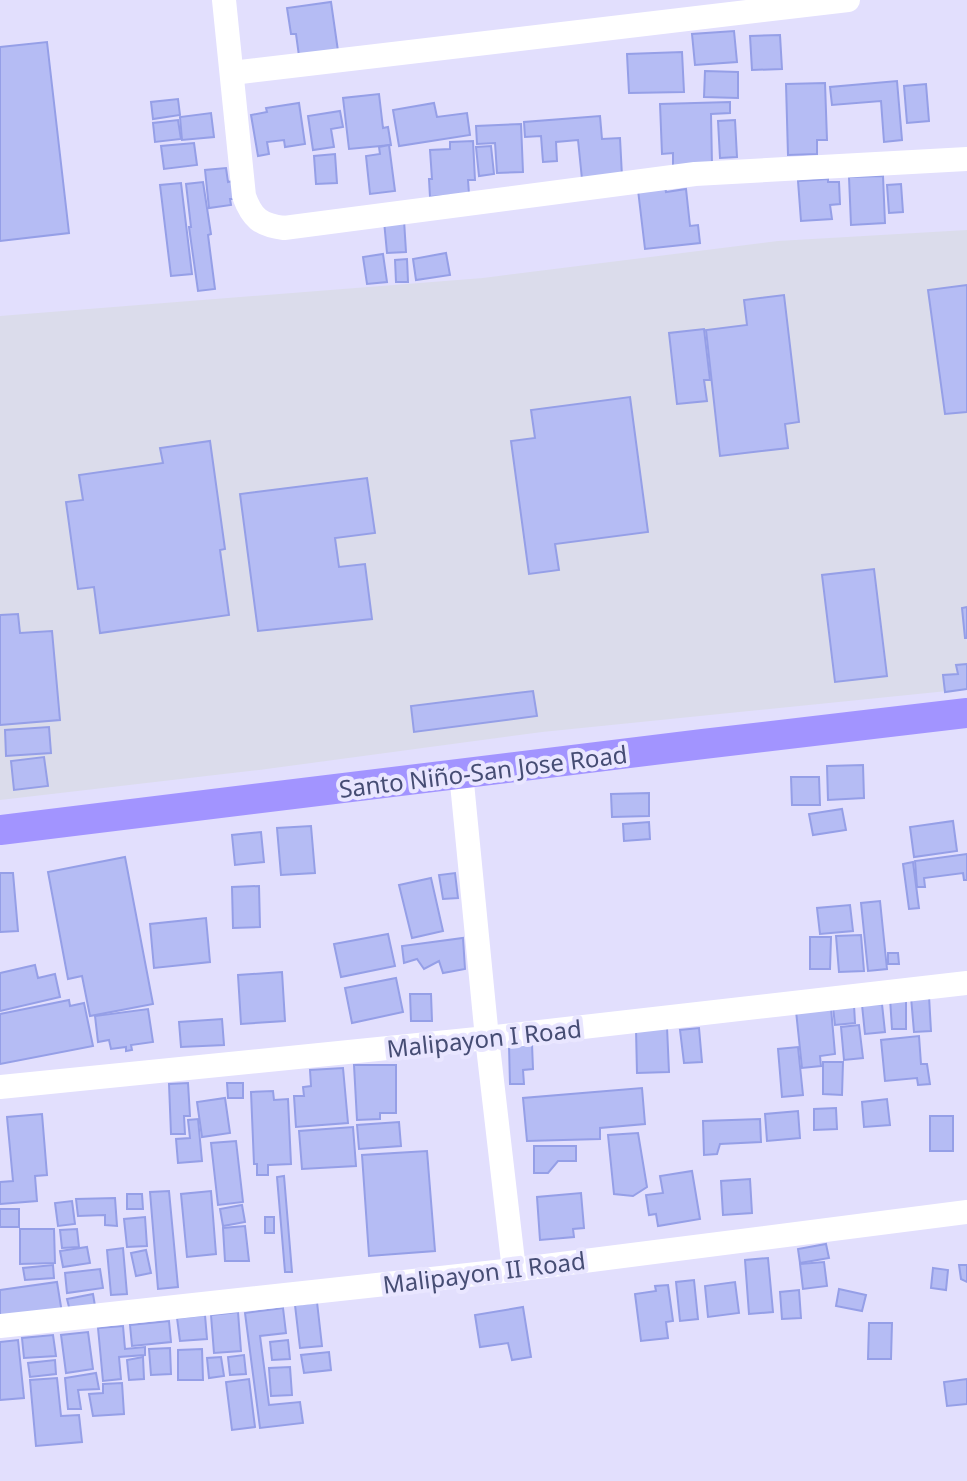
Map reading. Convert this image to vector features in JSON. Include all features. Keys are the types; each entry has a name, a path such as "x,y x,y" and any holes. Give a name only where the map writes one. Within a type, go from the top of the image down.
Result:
{"main road":[{"name":"Santo Niño-San Jose Road","path":"0,830 967,713"}],"street":[{"path":"224,0 244,196 249,210 259,221 270,226 284,228 695,174 967,159"},
{"path":"232,73 848,0"},
{"path":"461,773 514,1270"},
{"name":"Malipayon I Road","path":"0,1087 487,1038 967,983"},
{"name":"Malipayon II Road","path":"0,1326 514,1270 967,1212"}],"shaded area":[{"path":"967,230 967,614 963,615 967,643 967,689 542,732 259,770 0,800 0,316 483,278 778,241"}],"building":[{"path":"331,2 338,51 299,56 296,34 291,34 287,8"},
{"path":"734,31 737,62 695,65 692,34"},
{"path":"780,35 782,69 752,70 750,36"},
{"path":"47,42 69,233 0,241 0,47"},
{"path":"682,52 684,92 629,93 627,54"},
{"path":"705,71 738,72 738,98 704,97"},
{"path":"897,81 902,140 884,142 881,101 832,105 830,87"},
{"path":"825,83 827,140 817,140 817,154 788,155 786,84"},
{"path":"926,84 929,121 907,123 904,86"},
{"path":"379,94 383,128 388,127 391,145 349,149 343,98"},
{"path":"178,99 180,115 153,119 151,102"},
{"path":"730,102 730,113 711,114 712,165 673,166 673,153 662,154 660,104"},
{"path":"299,103 305,144 285,147 284,140 267,142 269,154 258,156 251,115 267,112 266,108"},
{"path":"434,103 437,117 467,113 470,135 399,146 393,110"},
{"path":"340,111 343,127 331,129 334,147 313,150 308,116"},
{"path":"211,113 214,137 182,140 180,117"},
{"path":"600,116 602,139 620,138 622,176 582,179 578,140 556,142 557,161 543,162 541,136 525,137 524,122"},
{"path":"178,120 181,139 155,142 153,123"},
{"path":"735,120 737,157 720,158 718,121"},
{"path":"521,124 523,172 497,173 495,143 477,144 476,126"},
{"path":"473,141 475,180 468,180 469,194 430,197 430,150 450,149 450,142"},
{"path":"194,143 197,165 164,169 161,146"},
{"path":"389,145 395,191 370,194 366,156 380,154 379,147"},
{"path":"491,146 494,174 479,176 476,147"},
{"path":"335,154 337,183 316,184 314,156"},
{"path":"226,168 228,182 233,181 236,199 230,199 231,205 209,208 205,170"},
{"path":"883,176 885,223 851,225 849,177"},
{"path":"828,179 828,182 839,182 840,204 830,205 832,219 801,221 798,181"},
{"path":"203,182 215,289 198,291 186,184"},
{"path":"181,183 192,274 171,276 160,185"},
{"path":"901,184 903,212 889,213 887,185"},
{"path":"665,187 666,192 686,189 690,226 698,225 700,243 645,249 638,190"},
{"path":"404,220 406,252 387,253 384,221"},
{"path":"446,253 450,275 416,280 413,259"},
{"path":"383,254 387,282 367,284 363,257"},
{"path":"407,259 408,282 396,282 395,260"},
{"path":"967,285 967,412 945,414 928,290"},
{"path":"784,295 799,422 785,424 788,448 720,456 706,330 747,325 744,300"},
{"path":"704,329 710,380 704,380 707,401 677,404 669,333"},
{"path":"630,397 648,532 555,544 559,570 529,574 511,441 535,438 531,410"},
{"path":"210,441 225,549 220,550 229,615 100,633 94,587 78,589 66,502 83,500 79,475 163,463 160,448"},
{"path":"367,478 375,533 335,538 339,567 365,564 372,619 258,631 240,494"},
{"path":"874,569 887,676 835,682 822,575"},
{"path":"967,607 967,638 965,638 962,608"},
{"path":"18,614 20,633 52,631 60,720 0,725 0,615"},
{"path":"967,664 967,689 945,692 943,675 958,674 956,665"},
{"path":"533,691 537,716 414,732 411,706"},
{"path":"49,727 51,753 6,756 5,730"},
{"path":"44,757 48,786 14,790 11,761"},
{"path":"863,765 864,798 828,800 827,766"},
{"path":"791,777 819,777 820,805 792,805"},
{"path":"649,793 649,816 612,817 611,794"},
{"path":"842,809 846,830 813,835 809,814"},
{"path":"953,821 957,851 914,857 910,827"},
{"path":"649,822 650,839 624,841 623,824"},
{"path":"311,826 315,873 281,875 277,828"},
{"path":"261,832 264,862 235,865 232,835"},
{"path":"967,854 967,880 964,880 963,873 924,878 925,887 917,887 915,861"},
{"path":"125,857 153,1004 90,1016 82,976 68,979 48,872"},
{"path":"913,862 919,908 909,909 903,864"},
{"path":"0,873 13,873 18,931 0,932"},
{"path":"455,873 458,898 443,899 439,875"},
{"path":"431,878 443,931 412,938 399,885"},
{"path":"259,886 260,927 233,928 232,887"},
{"path":"880,901 887,969 868,971 861,903"},
{"path":"850,905 853,931 820,934 817,908"},
{"path":"206,918 210,962 154,968 150,924"},
{"path":"388,934 395,966 341,977 334,944"},
{"path":"861,935 864,971 839,972 836,936"},
{"path":"810,937 831,937 830,969 810,969"},
{"path":"463,938 465,969 443,973 439,961 424,969 417,959 404,963 402,946"},
{"path":"888,953 898,953 899,964 888,964"},
{"path":"35,965 38,978 55,974 60,997 0,1011 0,973"},
{"path":"282,972 285,1021 241,1024 238,975"},
{"path":"396,978 403,1012 352,1023 345,988"},
{"path":"410,994 431,994 432,1021 411,1021"},
{"path":"929,996 931,1031 914,1032 911,997"},
{"path":"890,998 906,998 906,1029 892,1029"},
{"path":"69,1000 70,1006 84,1003 93,1046 0,1064 0,1014"},
{"path":"882,1004 885,1032 865,1034 862,1005"},
{"path":"854,1005 855,1023 835,1025 833,1007"},
{"path":"831,1008 835,1054 820,1056 821,1066 802,1068 796,1011"},
{"path":"148,1009 153,1042 131,1045 132,1050 126,1051 126,1047 111,1049 109,1040 98,1042 95,1016"},
{"path":"222,1019 224,1045 181,1047 179,1022"},
{"path":"859,1025 863,1058 844,1060 841,1027"},
{"path":"667,1027 669,1072 637,1073 636,1029"},
{"path":"699,1028 702,1062 684,1063 680,1030"},
{"path":"919,1036 921,1064 927,1064 930,1084 918,1085 917,1078 885,1081 881,1040"},
{"path":"532,1044 533,1069 523,1070 524,1084 510,1084 509,1045"},
{"path":"798,1047 803,1095 782,1097 778,1049"},
{"path":"823,1062 843,1062 842,1095 823,1094"},
{"path":"354,1065 396,1065 396,1113 380,1113 380,1119 357,1120"},
{"path":"343,1068 348,1123 296,1127 294,1096 304,1096 303,1087 311,1086 310,1070"},
{"path":"188,1083 190,1116 184,1116 185,1134 171,1134 169,1084"},
{"path":"227,1083 243,1083 243,1098 228,1098"},
{"path":"642,1088 645,1124 600,1128 600,1139 527,1141 523,1098"},
{"path":"273,1091 274,1100 288,1099 291,1164 268,1165 268,1175 257,1175 251,1092"},
{"path":"225,1098 230,1133 202,1137 197,1102"},
{"path":"887,1099 890,1125 864,1127 862,1102"},
{"path":"836,1108 837,1129 814,1130 814,1109"},
{"path":"798,1111 800,1138 767,1141 765,1114"},
{"path":"42,1114 47,1175 35,1176 37,1201 0,1204 0,1182 13,1181 7,1117"},
{"path":"930,1116 953,1116 953,1151 930,1151"},
{"path":"198,1119 202,1161 178,1163 176,1139 190,1138 188,1120"},
{"path":"760,1119 761,1142 720,1144 717,1154 704,1155 703,1121"},
{"path":"399,1122 401,1146 359,1149 357,1125"},
{"path":"353,1127 356,1166 302,1169 299,1131"},
{"path":"638,1133 647,1187 633,1196 614,1194 608,1135"},
{"path":"236,1141 243,1202 218,1205 211,1143"},
{"path":"534,1146 576,1146 576,1161 558,1161 548,1173 534,1173"},
{"path":"427,1151 435,1251 369,1256 362,1155"},
{"path":"692,1171 700,1219 658,1226 656,1214 649,1215 646,1195 663,1193 660,1176"},
{"path":"284,1176 292,1272 285,1272 277,1177"},
{"path":"750,1179 752,1213 723,1215 721,1181"},
{"path":"169,1191 178,1287 158,1289 150,1192"},
{"path":"211,1191 216,1254 187,1257 181,1194"},
{"path":"581,1193 584,1228 573,1229 574,1237 540,1240 537,1197"},
{"path":"127,1194 142,1194 143,1209 127,1209"},
{"path":"115,1198 117,1226 105,1225 105,1215 78,1216 76,1199"},
{"path":"72,1201 75,1224 58,1226 55,1203"},
{"path":"242,1205 245,1222 223,1226 220,1209"},
{"path":"0,1209 19,1209 19,1227 0,1227"},
{"path":"145,1217 147,1246 127,1247 124,1219"},
{"path":"265,1217 274,1217 274,1233 265,1233"},
{"path":"245,1226 249,1261 225,1261 223,1228"},
{"path":"20,1229 54,1229 55,1263 20,1264"},
{"path":"77,1229 79,1247 62,1248 60,1230"},
{"path":"826,1244 829,1258 800,1263 798,1249"},
{"path":"87,1247 90,1263 63,1267 60,1251"},
{"path":"123,1248 127,1294 111,1295 107,1250"},
{"path":"146,1250 151,1273 136,1276 131,1253"},
{"path":"768,1258 773,1312 749,1314 745,1260"},
{"path":"824,1262 827,1286 803,1289 800,1264"},
{"path":"53,1265 54,1278 25,1280 23,1268"},
{"path":"959,1265 967,1265 967,1282 961,1279"},
{"path":"933,1268 948,1270 946,1290 931,1288"},
{"path":"100,1269 103,1288 67,1293 65,1273"},
{"path":"694,1280 698,1319 680,1321 676,1282"},
{"path":"57,1282 62,1313 0,1321 0,1290"},
{"path":"735,1282 739,1313 708,1317 705,1286"},
{"path":"668,1285 673,1321 666,1322 668,1338 641,1341 635,1294 656,1291 655,1286"},
{"path":"839,1289 866,1295 862,1311 836,1306"},
{"path":"799,1290 801,1318 782,1319 780,1292"},
{"path":"93,1294 95,1306 70,1311 67,1299"},
{"path":"317,1302 322,1346 300,1348 295,1305"},
{"path":"523,1307 531,1357 512,1360 508,1343 480,1347 475,1315"},
{"path":"283,1308 286,1333 260,1336 269,1405 300,1402 303,1423 260,1428 245,1313"},
{"path":"238,1312 241,1351 214,1353 211,1315"},
{"path":"205,1315 207,1339 180,1341 177,1318"},
{"path":"169,1321 171,1342 132,1346 130,1325"},
{"path":"869,1323 892,1323 891,1359 868,1359"},
{"path":"123,1326 125,1349 145,1347 145,1355 119,1357 121,1379 103,1381 98,1328"},
{"path":"88,1332 93,1369 66,1373 61,1335"},
{"path":"53,1335 56,1356 24,1358 22,1338"},
{"path":"18,1340 24,1398 0,1400 0,1342"},
{"path":"288,1340 290,1359 272,1360 270,1342"},
{"path":"170,1348 171,1374 151,1375 149,1349"},
{"path":"202,1349 203,1380 178,1380 178,1350"},
{"path":"329,1352 331,1370 304,1373 301,1355"},
{"path":"244,1355 246,1374 230,1375 228,1357"},
{"path":"143,1357 144,1379 129,1380 127,1360"},
{"path":"221,1357 224,1376 209,1378 207,1358"},
{"path":"55,1360 56,1374 30,1377 28,1363"},
{"path":"290,1367 292,1395 271,1396 269,1368"},
{"path":"96,1373 99,1389 78,1390 81,1409 68,1409 65,1378"},
{"path":"57,1378 61,1416 79,1415 82,1442 36,1446 30,1380"},
{"path":"249,1379 255,1427 232,1430 226,1382"},
{"path":"967,1379 967,1404 947,1406 944,1382"},
{"path":"122,1383 124,1414 93,1416 89,1394 103,1393 103,1384"}]}
